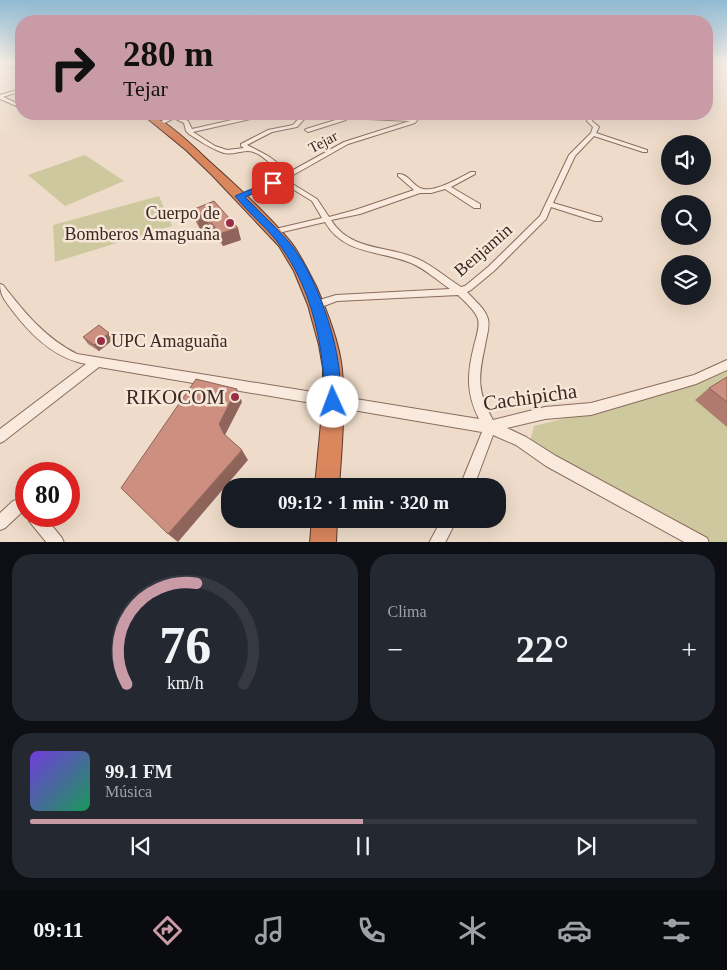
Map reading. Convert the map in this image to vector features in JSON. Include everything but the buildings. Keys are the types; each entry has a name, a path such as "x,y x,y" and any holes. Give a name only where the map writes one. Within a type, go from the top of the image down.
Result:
{"highway":[{"path":"153,120 190,148 239,196 285,244 301,271 316,305 332,368 333,402 328,478"},
{"path":"323,542 324,528"}],"street":[{"path":"0,96 15,92"},
{"path":"0,96 15,104"},
{"path":"158,124 166,120"},
{"path":"183,120 186,122 189,131 202,141 224,151 250,149"},
{"path":"189,131 238,120"},
{"path":"300,120 295,126 270,131 243,145 271,160 280,169 288,184 315,200 334,231 348,242 415,261 460,291 478,310 482,320 482,334 474,369 474,386 482,412 490,427 520,441 551,461 702,542"},
{"path":"308,130 339,120"},
{"name":"Tejar","path":"239,196 284,178 346,144 415,120"},
{"path":"590,120 596,127 593,134 645,151"},
{"name":"Benjamin","path":"316,305 344,297 460,291 468,288 491,269 543,217 572,155 593,134"},
{"path":"274,232 357,212 418,191 431,191 446,187 473,173"},
{"path":"400,176 418,191"},
{"path":"446,187 477,206"},
{"path":"550,204 598,219"},
{"name":"Cachipicha","path":"0,287 42,339 60,352 75,358 490,427 545,413 591,409 696,379 727,366"},
{"path":"0,437 96,363"},
{"path":"470,478 490,427"},
{"path":"0,523 15,509"},
{"path":"44,527 57,542"},
{"path":"436,542 445,528"}],"shaded area":[{"path":"85,155 124,181 65,206 28,175"},
{"path":"159,196 172,226 55,262 53,225"},
{"path":"727,368 727,542 711,542 560,462 530,441 534,426 599,410"}],"place":[{"name":"Cuerpo de Bomberos Amaguaña","path":"230,223"},
{"name":"UPC Amaguaña","path":"101,341"},
{"name":"RIKOCOM","path":"235,397"}],"route":[{"path":"273,183 239,196 285,244 301,271 316,305 328,345 332,368 333,402"}]}
